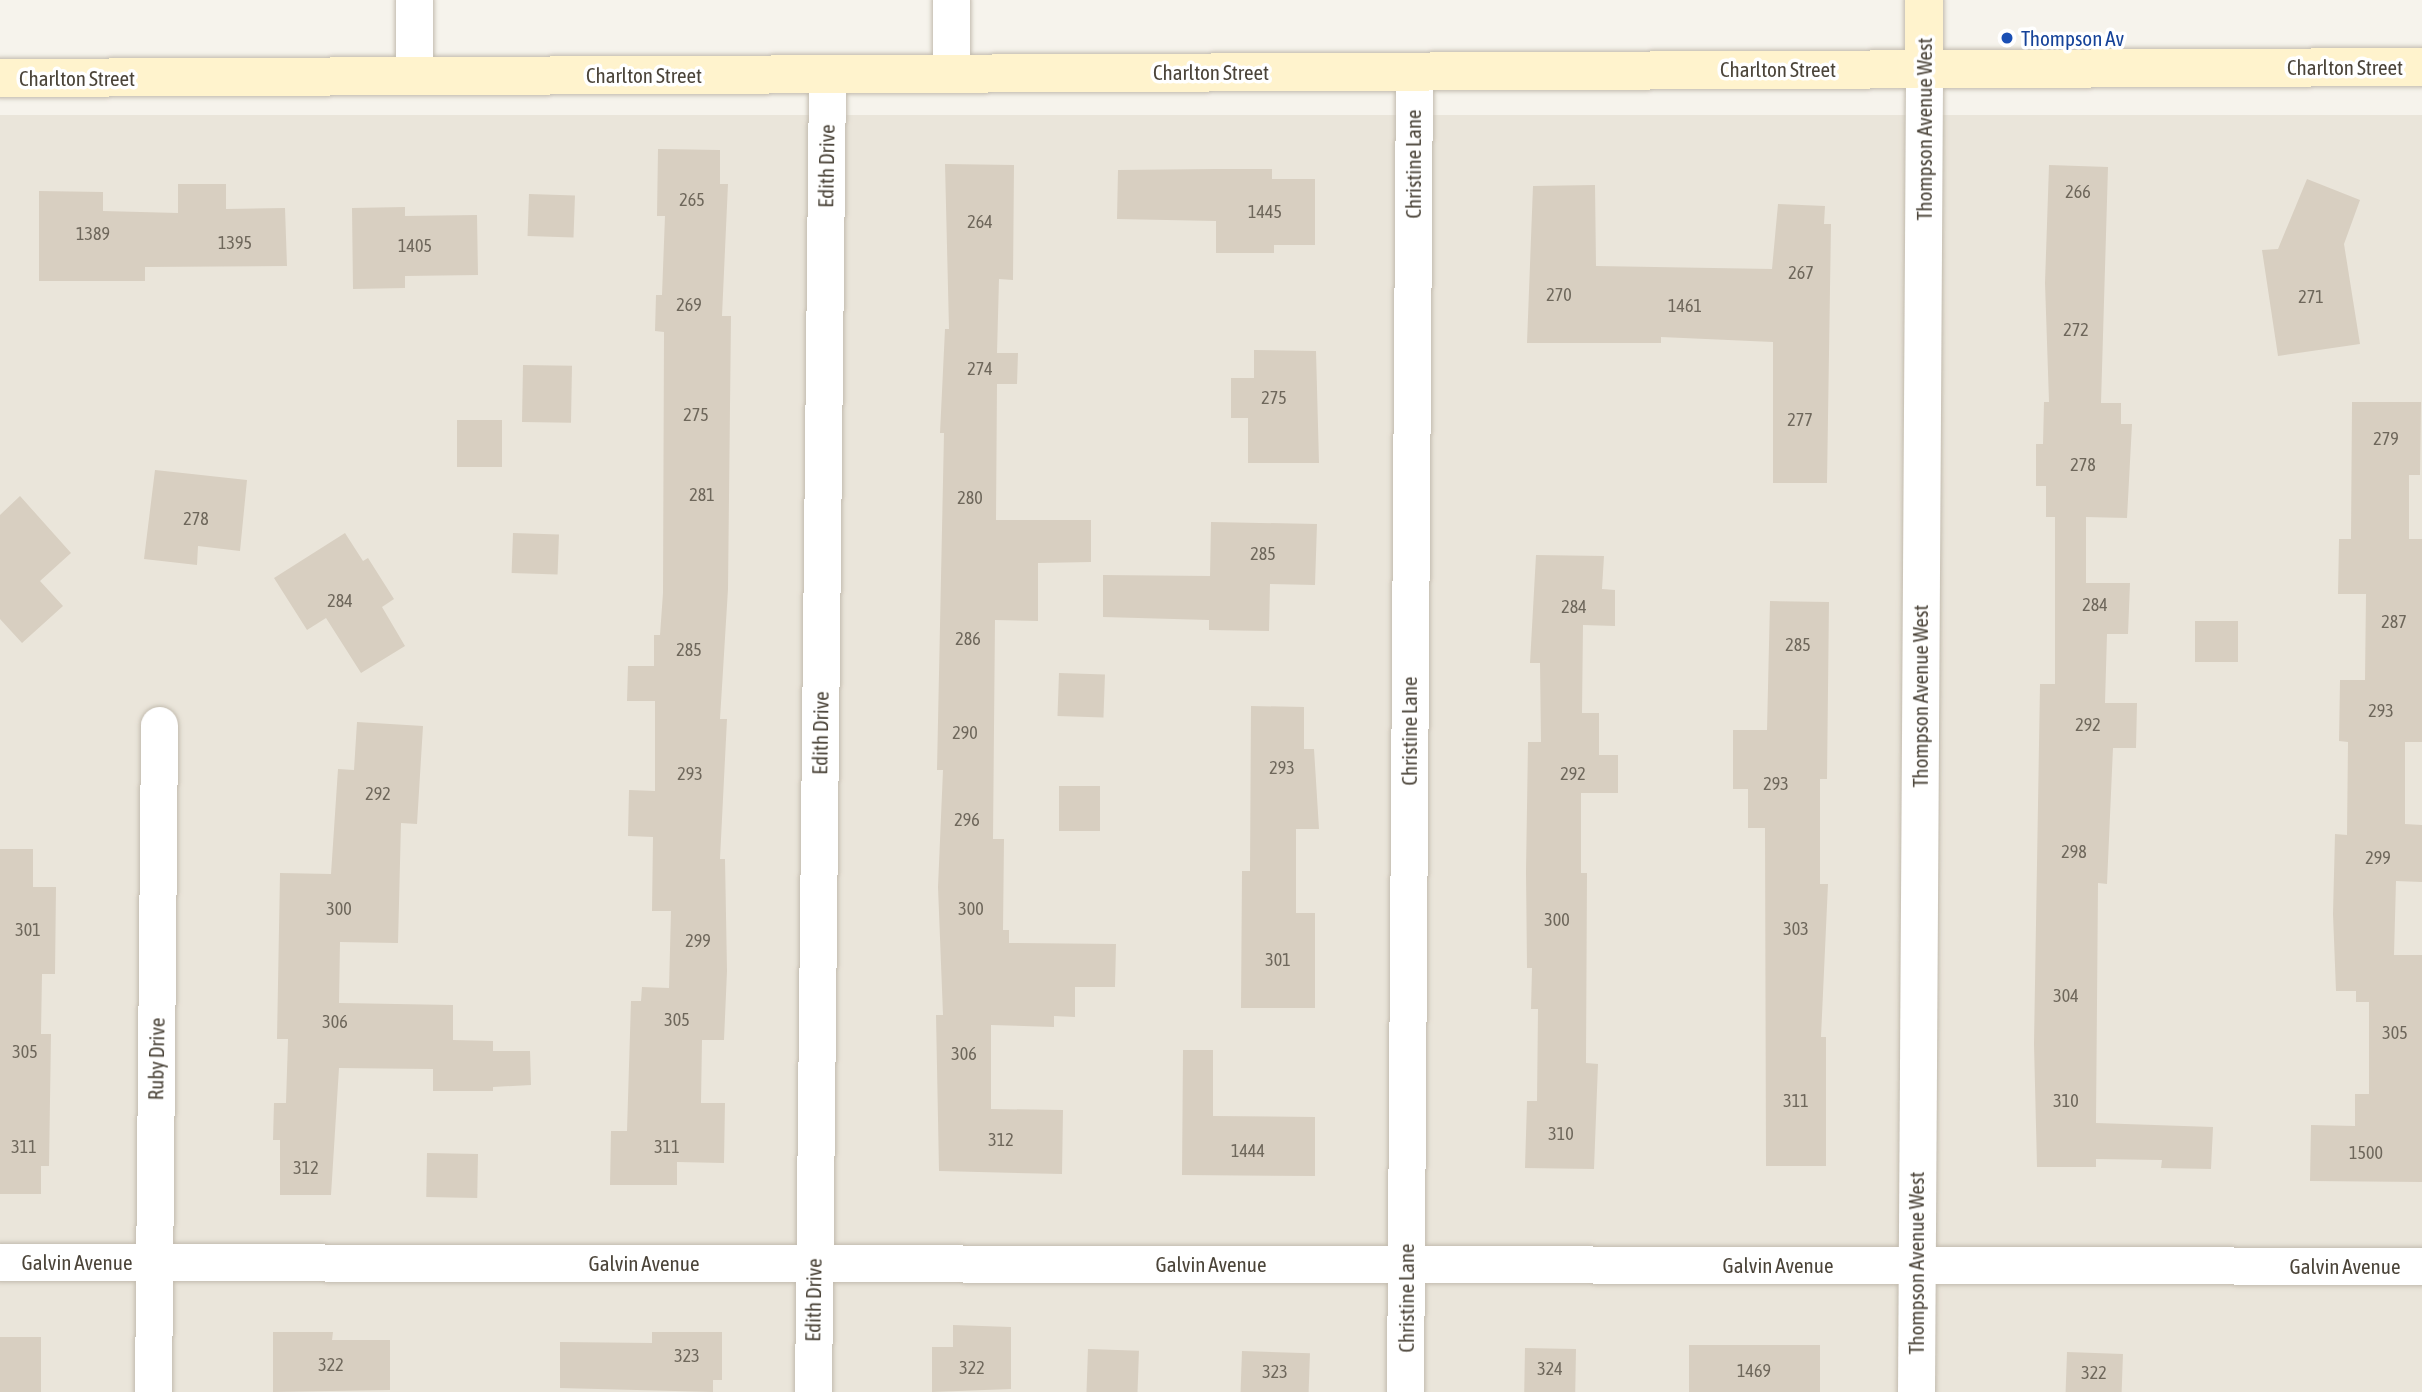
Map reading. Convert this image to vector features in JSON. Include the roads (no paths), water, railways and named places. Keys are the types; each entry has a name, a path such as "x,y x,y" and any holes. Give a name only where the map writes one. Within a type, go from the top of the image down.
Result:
{"street":[{"path":"414,0 414,76"},
{"path":"951,0 951,74"},
{"name":"Thompson Avenue West","path":"1916,1392 1924,0"},
{"name":"Charlton Street","path":"0,78 2422,67"},
{"name":"Christine Lane","path":"1405,1392 1414,71"},
{"name":"Edith Drive","path":"813,1392 827,74"},
{"name":"Ruby Drive","path":"153,1392 159,725"},
{"name":"Galvin Avenue","path":"0,1262 2422,1266"}],"place":[{"name":"Thompson Av","path":"2007,38"}]}
